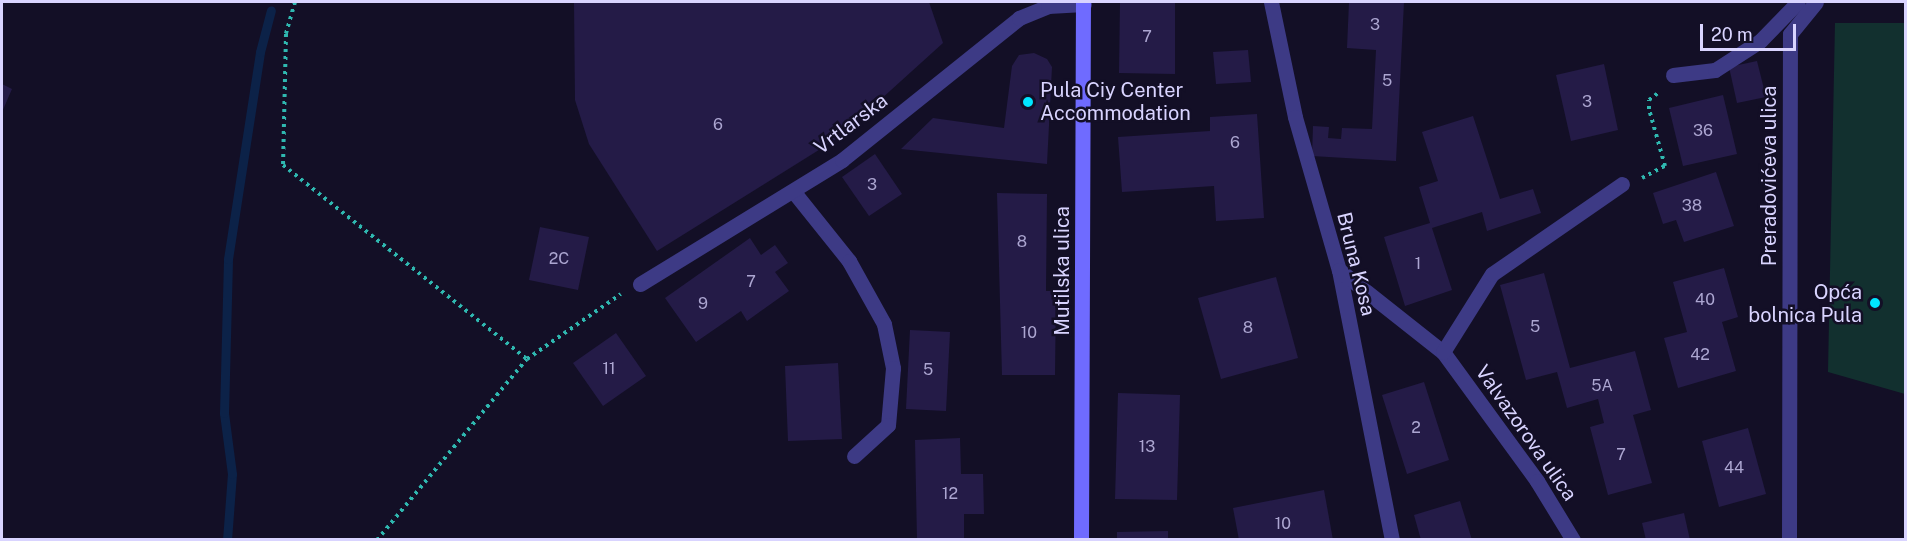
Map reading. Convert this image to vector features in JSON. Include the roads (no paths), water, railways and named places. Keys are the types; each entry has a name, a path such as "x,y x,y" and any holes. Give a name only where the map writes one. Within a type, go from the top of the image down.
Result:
{"main road":[{"name":"Mutilska ulica","path":"1081,540 1084,2"}],"street":[{"name":"Vrtlarska","path":"640,284 842,160 1019,18 1048,6 1084,2"},
{"name":"Bruna Kosa","path":"1271,2 1295,117 1339,270 1392,540"},
{"path":"1673,75 1715,70 1760,41 1798,2"},
{"name":"Preradovićeva ulica","path":"1789,540 1790,34 1816,2"},
{"path":"1443,352 1492,274 1622,184"},
{"path":"793,191 849,261 884,324 893,368 888,425 854,456"},
{"name":"Valvazorova ulica","path":"1339,270 1443,352 1537,481 1573,540"}],"waterway":[{"path":"227,540 232,474 224,413 228,259 260,52 271,10"}],"place":[{"name":"Pula Ciy Center Accommodation","path":"1028,102"},
{"name":"Opća bolnica Pula","path":"1875,303"}]}
